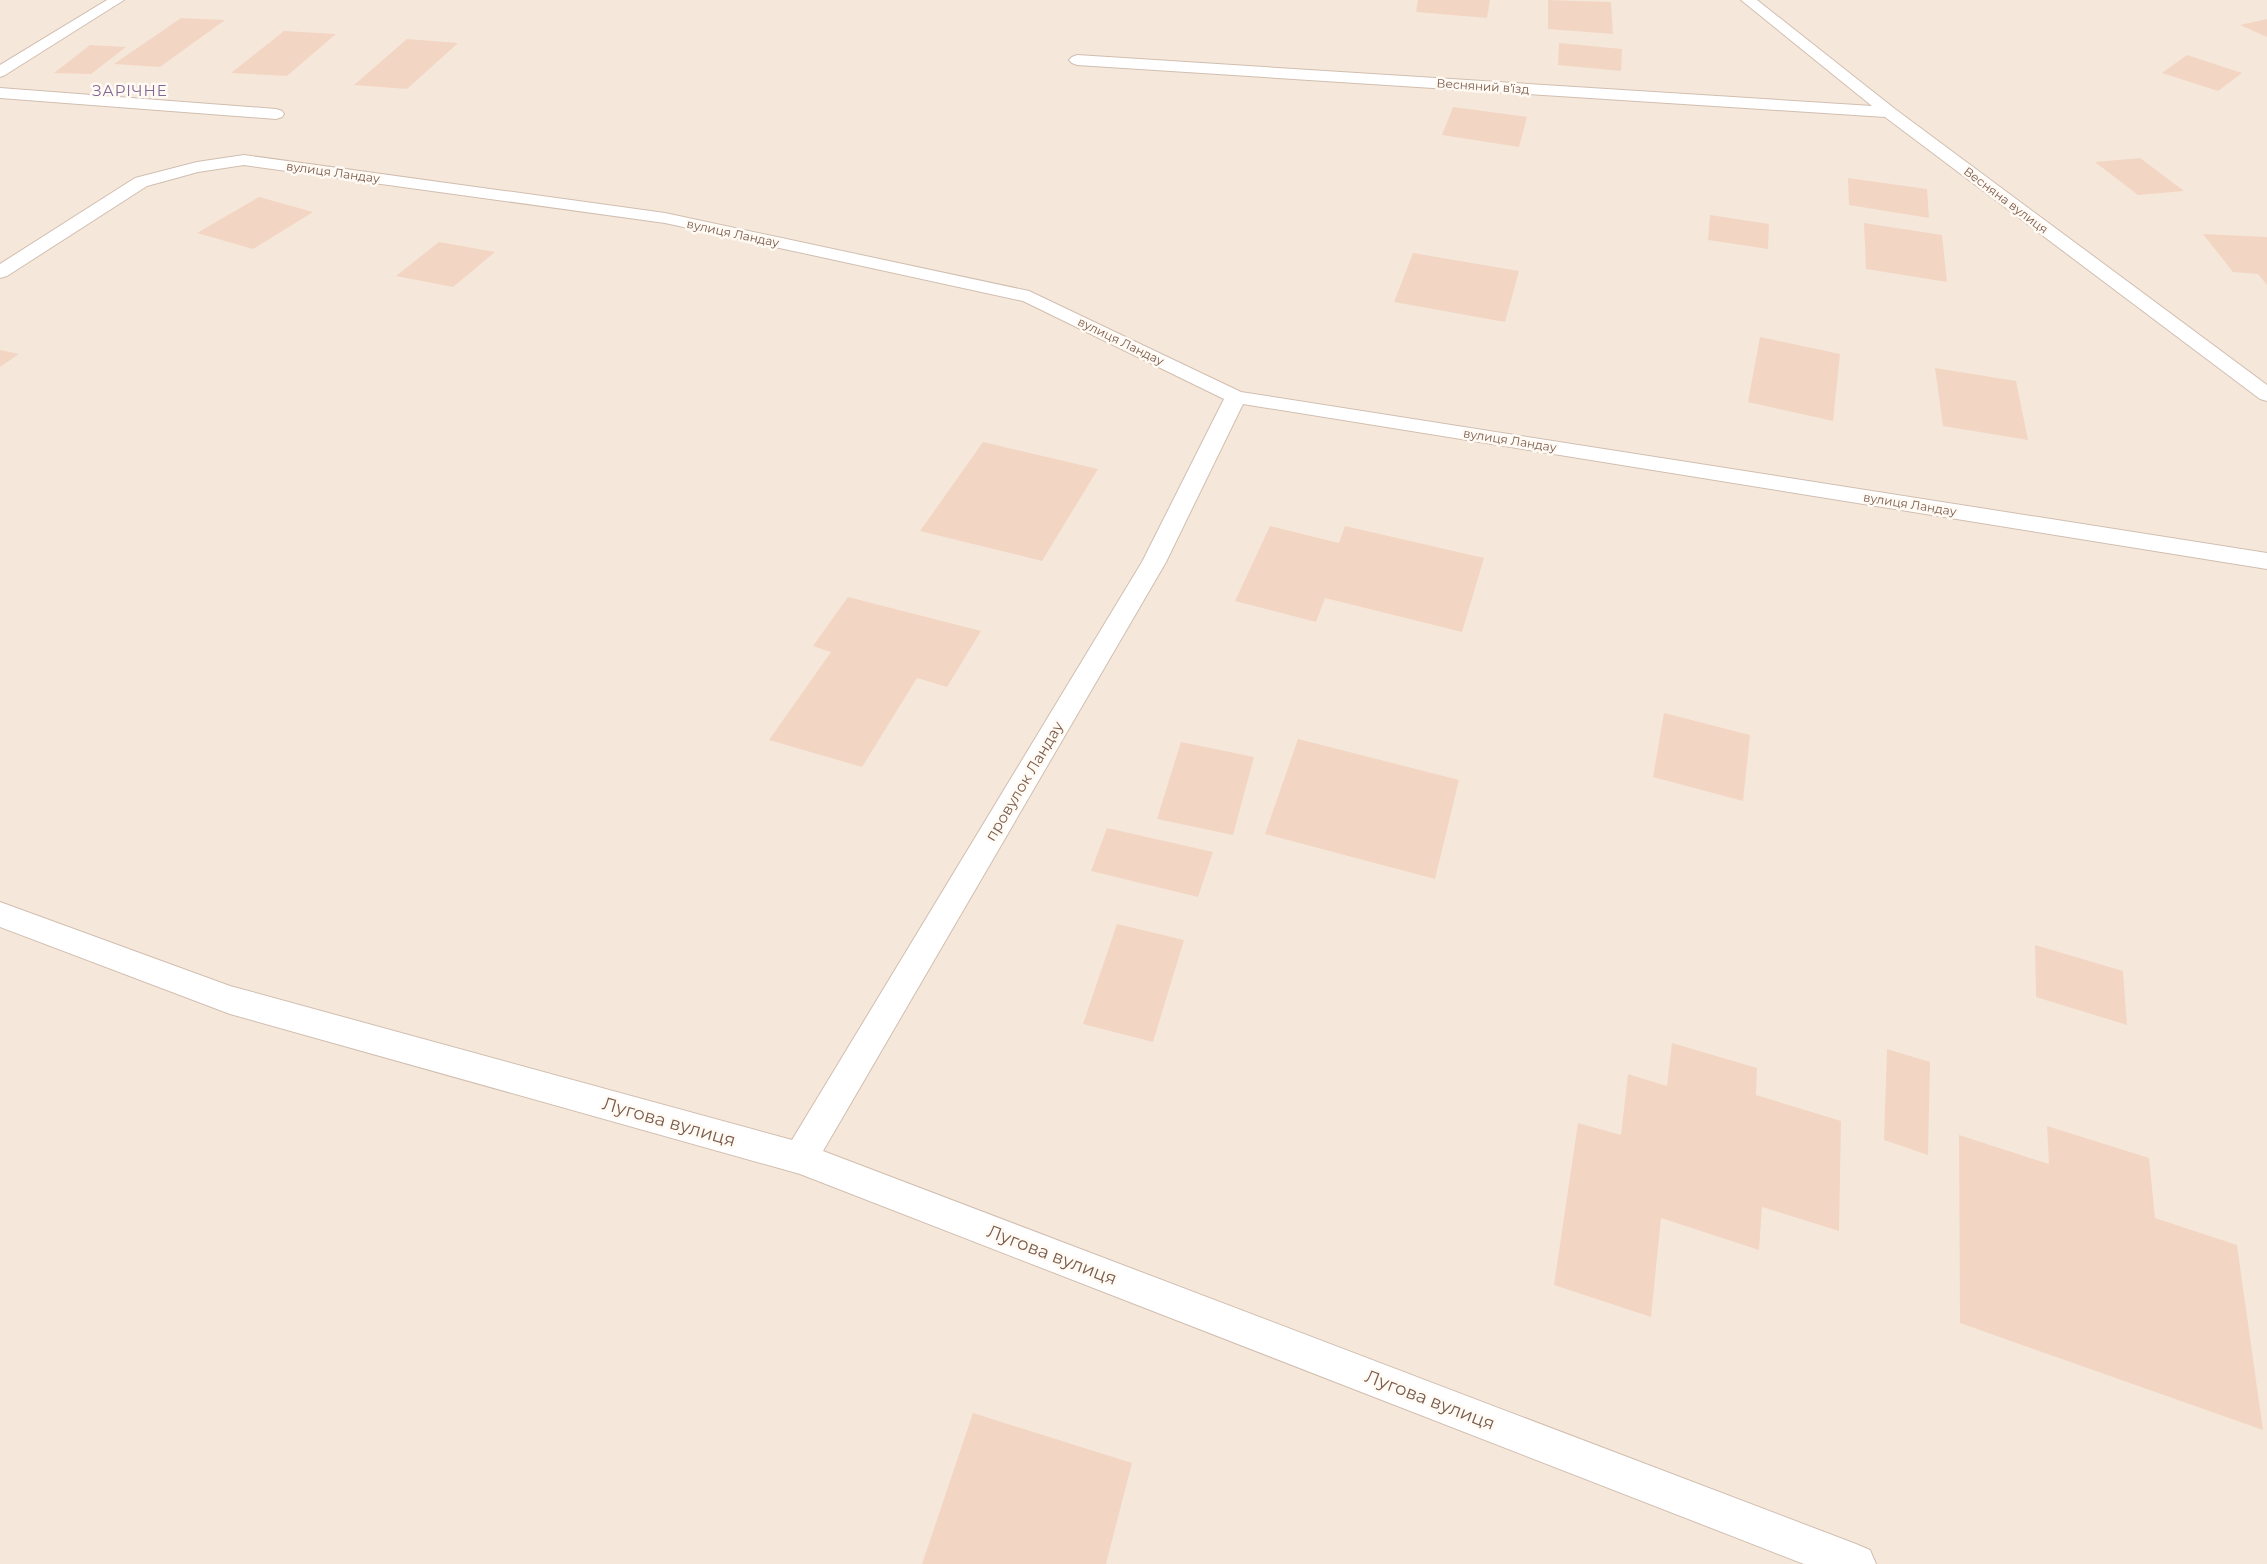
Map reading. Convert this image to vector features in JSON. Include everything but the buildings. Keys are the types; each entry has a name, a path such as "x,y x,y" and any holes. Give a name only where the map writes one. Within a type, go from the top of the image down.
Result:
{"street":[{"path":"0,72 117,0"},
{"name":"Весняна вулиця","path":"1748,0 1888,112 2267,395"},
{"name":"Весняний вʼїзд","path":"1077,60 1888,112"},
{"path":"0,93 276,114"},
{"name":"вулиця Ландау","path":"0,272 141,182 197,167 244,160 665,218 1030,297 1236,397 2267,561"},
{"name":"провулок Ландау","path":"800,1158 1154,562 1236,397"},
{"name":"Лугова вулиця","path":"0,914 230,1000 800,1158 1856,1564"}],"shaded area":[{"path":"0,0 2267,0 2267,1564 0,1564"}],"district":[{"name":"ЗАРІЧНЕ","path":"130,90"}]}
